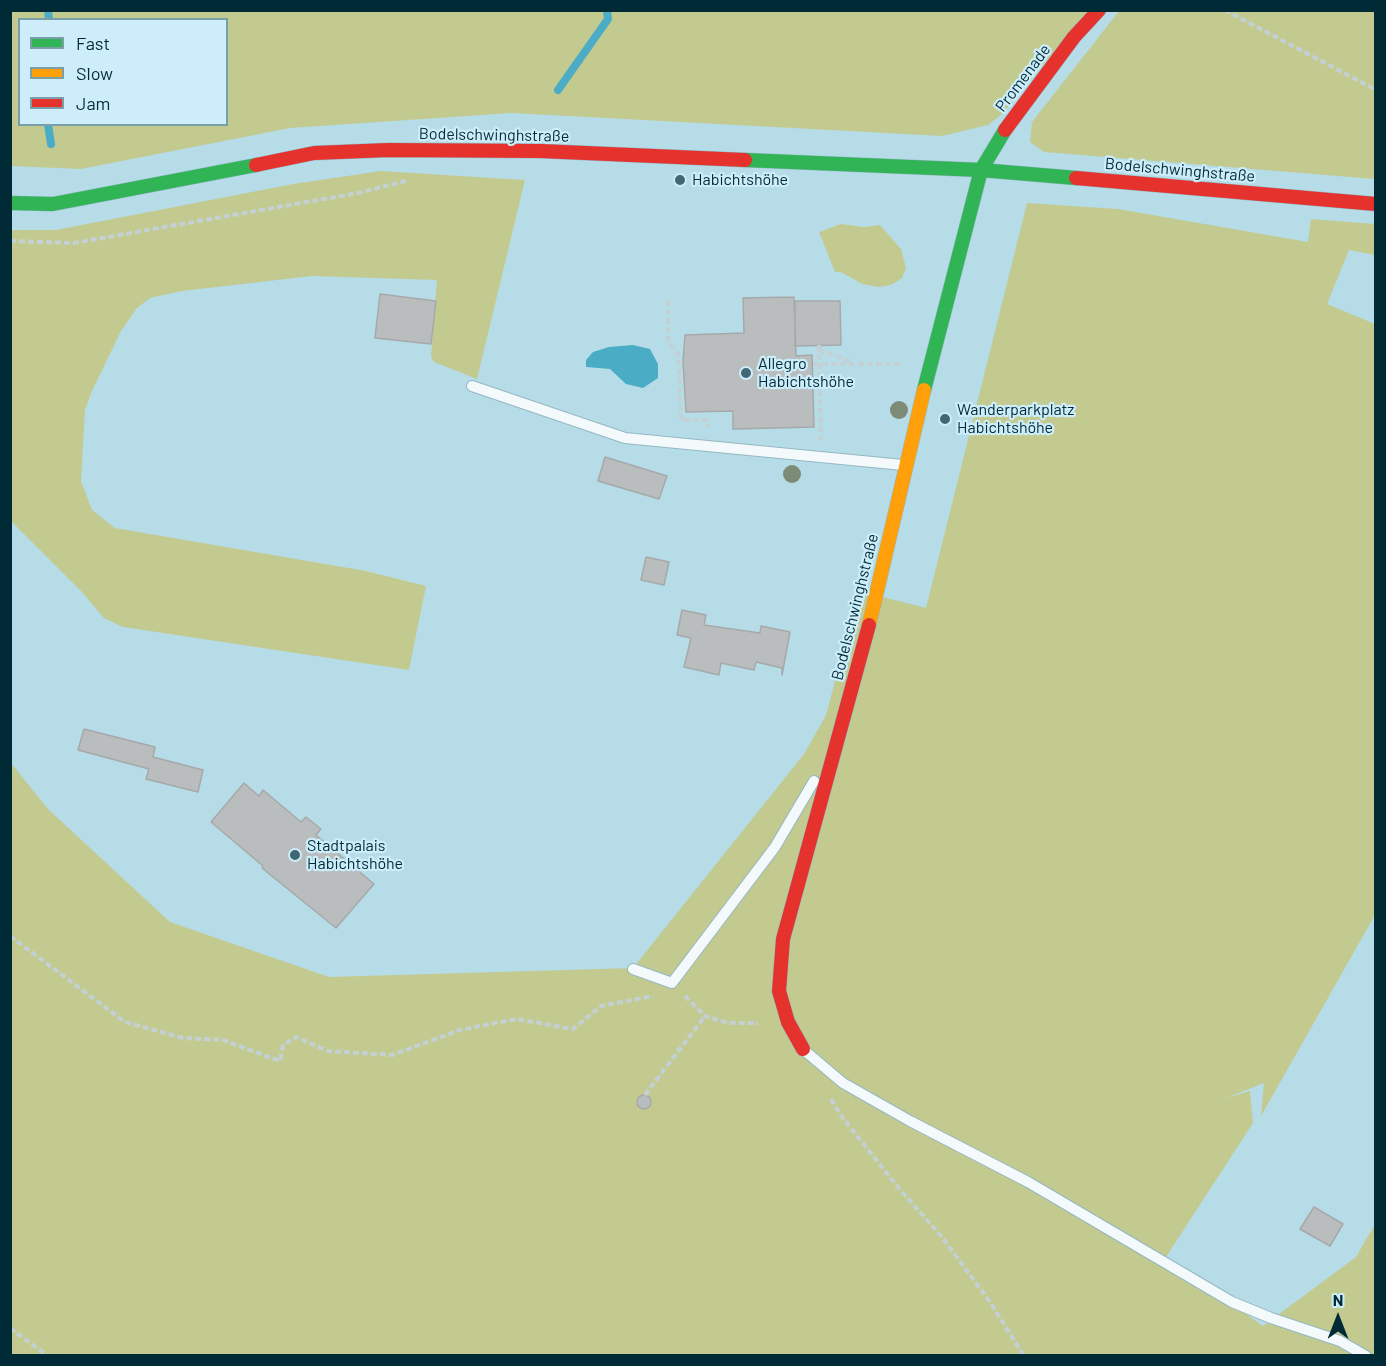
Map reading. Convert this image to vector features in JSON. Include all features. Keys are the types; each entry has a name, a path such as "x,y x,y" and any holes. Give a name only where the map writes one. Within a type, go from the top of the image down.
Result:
{"street":[{"name":"Promenade","path":"981,170 1013,116 1074,37 1099,10"},
{"name":"Bodelschwinghstraße","path":"10,203 53,204 104,196 314,153 389,150 540,151 981,170 1376,204"},
{"name":"Bodelschwinghstraße","path":"803,1049 788,1022 779,991 778,966 783,939 871,616 929,371 981,170"}],"lane":[{"path":"472,386 626,438 907,465"},
{"path":"633,969 672,983 775,847 837,742"},
{"path":"803,1049 843,1083 910,1121 1028,1182 1232,1302 1271,1318 1340,1341 1366,1356"}],"path":[{"path":"1225,10 1376,90"},
{"path":"10,241 74,243 358,193 410,180"},
{"path":"669,300 668,341 678,354 677,362 681,372 681,420 707,420 707,446"},
{"path":"821,457 819,348 857,364"},
{"path":"677,362 683,362"},
{"path":"813,364 902,364 929,371"},
{"path":"10,936 125,1022 183,1038 222,1040 280,1061 283,1045 296,1037 328,1051 392,1055 460,1030 516,1018 573,1029 601,1006 665,993 672,983 705,1016 728,1023 788,1022"},
{"path":"645,1095 705,1016"},
{"path":"825,1089 842,1117 970,1274 1024,1356"},
{"path":"10,1328 48,1356"}],"green space":[{"path":"11,11 1088,11 1002,114 988,125 942,136 512,113 290,128 81,169 11,166"},
{"path":"1119,11 1375,11 1375,179 1044,152 1030,142 1032,122"},
{"path":"381,171 525,180 477,379 434,362 431,356 437,280 312,276 182,291 150,298 137,308 121,331 92,391 85,410 81,481 92,510 115,528 366,571 426,586 409,670 123,627 104,618 81,591 11,521 11,230 56,230 293,184"},
{"path":"1027,203 1118,209 1308,242 1311,219 1375,224 1375,255 1349,250 1327,304 1375,324 1375,915 1261,1116 1264,1083 1226,1098 1250,1091 1253,1123 1166,1257 1263,1326 1356,1257 1375,1224 1375,1355 11,1355 10,762 49,810 170,922 329,977 633,968 804,754 826,715 859,591 926,608"},
{"path":"841,224 864,227 880,225 901,249 906,268 902,278 891,285 879,287 862,284 841,272 835,272 819,232"}],"water":[{"path":"633,345 650,349 658,364 658,378 643,388 626,384 610,369 586,367 586,360 593,352 609,347"}],"building":[{"path":"380,294 436,301 431,344 375,338"},
{"path":"794,297 796,356 812,355 814,427 733,429 733,411 686,412 683,362 685,335 744,333 743,298"},
{"path":"795,301 840,301 841,345 795,346"},
{"path":"605,457 667,476 659,499 598,481"},
{"path":"646,557 669,562 664,585 641,580"},
{"path":"682,610 706,615 704,625 760,633 761,626 790,632 782,675 782,668 756,662 754,670 721,663 719,675 684,667 691,638 677,635"},
{"path":"84,729 155,747 153,757 203,770 198,792 146,779 149,769 78,750"},
{"name":"Stadtpalais Habichtshöhe","path":"244,783 259,796 263,790 301,822 306,817 321,829 316,835 374,884 336,928 262,868 263,866 211,822"},
{"path":"641,1095 647,1095 651,1102 647,1109 641,1109 637,1105 637,1099"},
{"path":"1314,1207 1343,1224 1330,1246 1300,1229"}],"waterway":[{"path":"48,10 49,18"},
{"path":"558,90 608,19 607,10"},
{"path":"48,126 51,144"}],"traffic: fast":[{"path":"924,390 981,170 1005,130"},
{"path":"745,160 981,170 1076,178"},
{"path":"10,203 53,204 256,165"}],"traffic: slow":[{"path":"869,625 924,390"}],"traffic: jam":[{"path":"1005,130 1074,37 1099,10"},
{"path":"256,165 314,153 389,150 540,151 745,160"},
{"path":"1076,178 1376,204"},
{"path":"803,1049 788,1022 779,991 783,939 869,625"}],"place":[{"name":"Habichtshöhe","path":"680,180"},
{"name":"Allegro Habichtshöhe","path":"746,373"},
{"name":"Wanderparkplatz Habichtshöhe","path":"945,419"},
{"name":"Stadtpalais Habichtshöhe","path":"295,855"}]}
